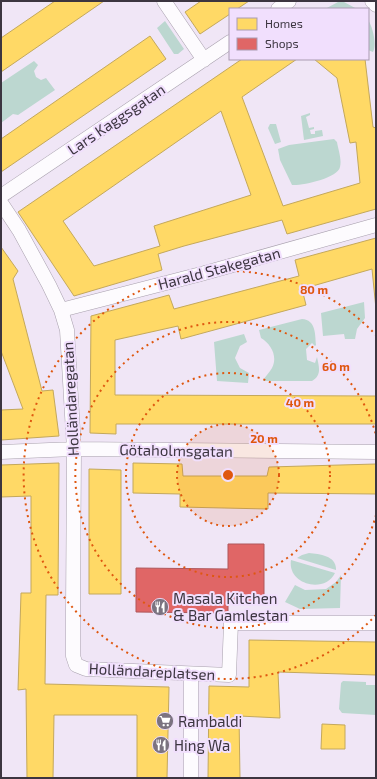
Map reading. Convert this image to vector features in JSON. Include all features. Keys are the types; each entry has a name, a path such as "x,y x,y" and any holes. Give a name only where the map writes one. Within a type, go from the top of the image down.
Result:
{"street":[{"path":"164,1 204,60"},
{"path":"279,8 289,1"},
{"path":"372,1 376,5"},
{"name":"Lars Kaggsgatan","path":"1,196 229,43"},
{"name":"Holländaregatan","path":"1,203 19,230 61,310 67,330 74,449 73,612"},
{"name":"Harald Stakegatan","path":"61,310 201,274 376,225"},
{"name":"Götaholmsgatan","path":"1,452 74,449 376,452"},
{"name":"Holländareplatsen","path":"73,612 73,656 76,665 86,669 191,674 229,675 231,623 376,623"},
{"path":"191,674 191,778"}],"green space":[{"path":"338,2 344,2 355,8 327,8"},
{"path":"165,21 184,49 178,54 174,54 157,28"},
{"path":"369,22 374,36 375,45 373,52 369,50"},
{"path":"34,61 38,65 34,71 36,77 41,80 46,78 55,90 18,115 13,114 1,123 1,83"},
{"path":"310,113 310,115 306,117 309,128 314,127 314,129 310,130 311,134 315,134 315,131 322,130 323,136 304,140 301,116"},
{"path":"270,124 276,124 281,142 275,144 268,128"},
{"path":"334,139 337,142 340,157 340,167 338,171 327,178 292,185 280,160 278,149 289,145"},
{"path":"364,302 365,318 357,329 355,339 345,339 344,334 323,336 321,313"},
{"path":"302,319 310,322 314,328 316,345 315,346 312,343 306,349 307,360 315,363 317,357 319,373 312,381 263,381 274,364 274,355 268,344 261,338 259,330"},
{"path":"244,334 247,342 240,346 235,358 240,368 249,373 248,383 217,381 214,342"},
{"path":"309,553 323,555 331,559 336,565 336,570 297,558"},
{"path":"291,560 335,573 330,579 323,583 316,585 308,584 295,576 291,569"},
{"path":"341,575 340,608 300,609 285,602 295,585 305,590 326,589 336,582"},
{"path":"375,677 376,715 342,713 339,709 341,683 343,681 366,682 366,685 375,685"}],"building: Homes":[{"path":"55,1 104,1 1,72 1,38"},
{"path":"201,1 249,1 238,8 229,8 229,15 200,34 185,12"},
{"path":"150,36 166,59 1,172 1,139"},
{"path":"241,60 296,60 242,97 283,206 360,183 356,142 350,143 337,78 315,60 365,60 373,127 376,128 376,209 287,234 282,220 184,246 158,254 162,270 74,296 18,212","holes":["221,111 251,195 154,226 160,246 94,266 63,221"]},
{"path":"376,238 376,309 372,269 302,289 306,305 181,339 178,326 115,340 115,395 376,396 376,424 116,424 116,434 90,433 91,316 169,295 174,309 299,276 295,260"},
{"path":"1,247 18,271 13,279 42,391 53,390 59,436 1,440 1,410 23,409 1,351"},
{"path":"59,463 58,595 46,595 45,684 169,687 167,778 137,778 137,715 54,715 53,778 27,778 26,689 18,690 21,593 31,593 31,496 1,497 1,465"},
{"path":"133,463 182,464 183,476 267,476 269,467 376,464 376,494 268,493 268,509 180,507 180,494 133,493"},
{"path":"89,469 121,470 121,594 89,594"},
{"path":"249,640 376,642 376,675 278,672 280,718 239,716 240,778 208,778 209,686 249,687"},
{"path":"322,724 345,725 345,749 321,749"}],"building: Shops":[{"path":"228,544 264,544 264,602 228,602 228,613 136,612 136,568 228,569"}],"place":[{"name":"Masala Kitchen & Bar Gamlestan","path":"160,607"},
{"name":"Rambaldi","path":"165,721"},
{"name":"Hing Wa","path":"161,745"}]}
